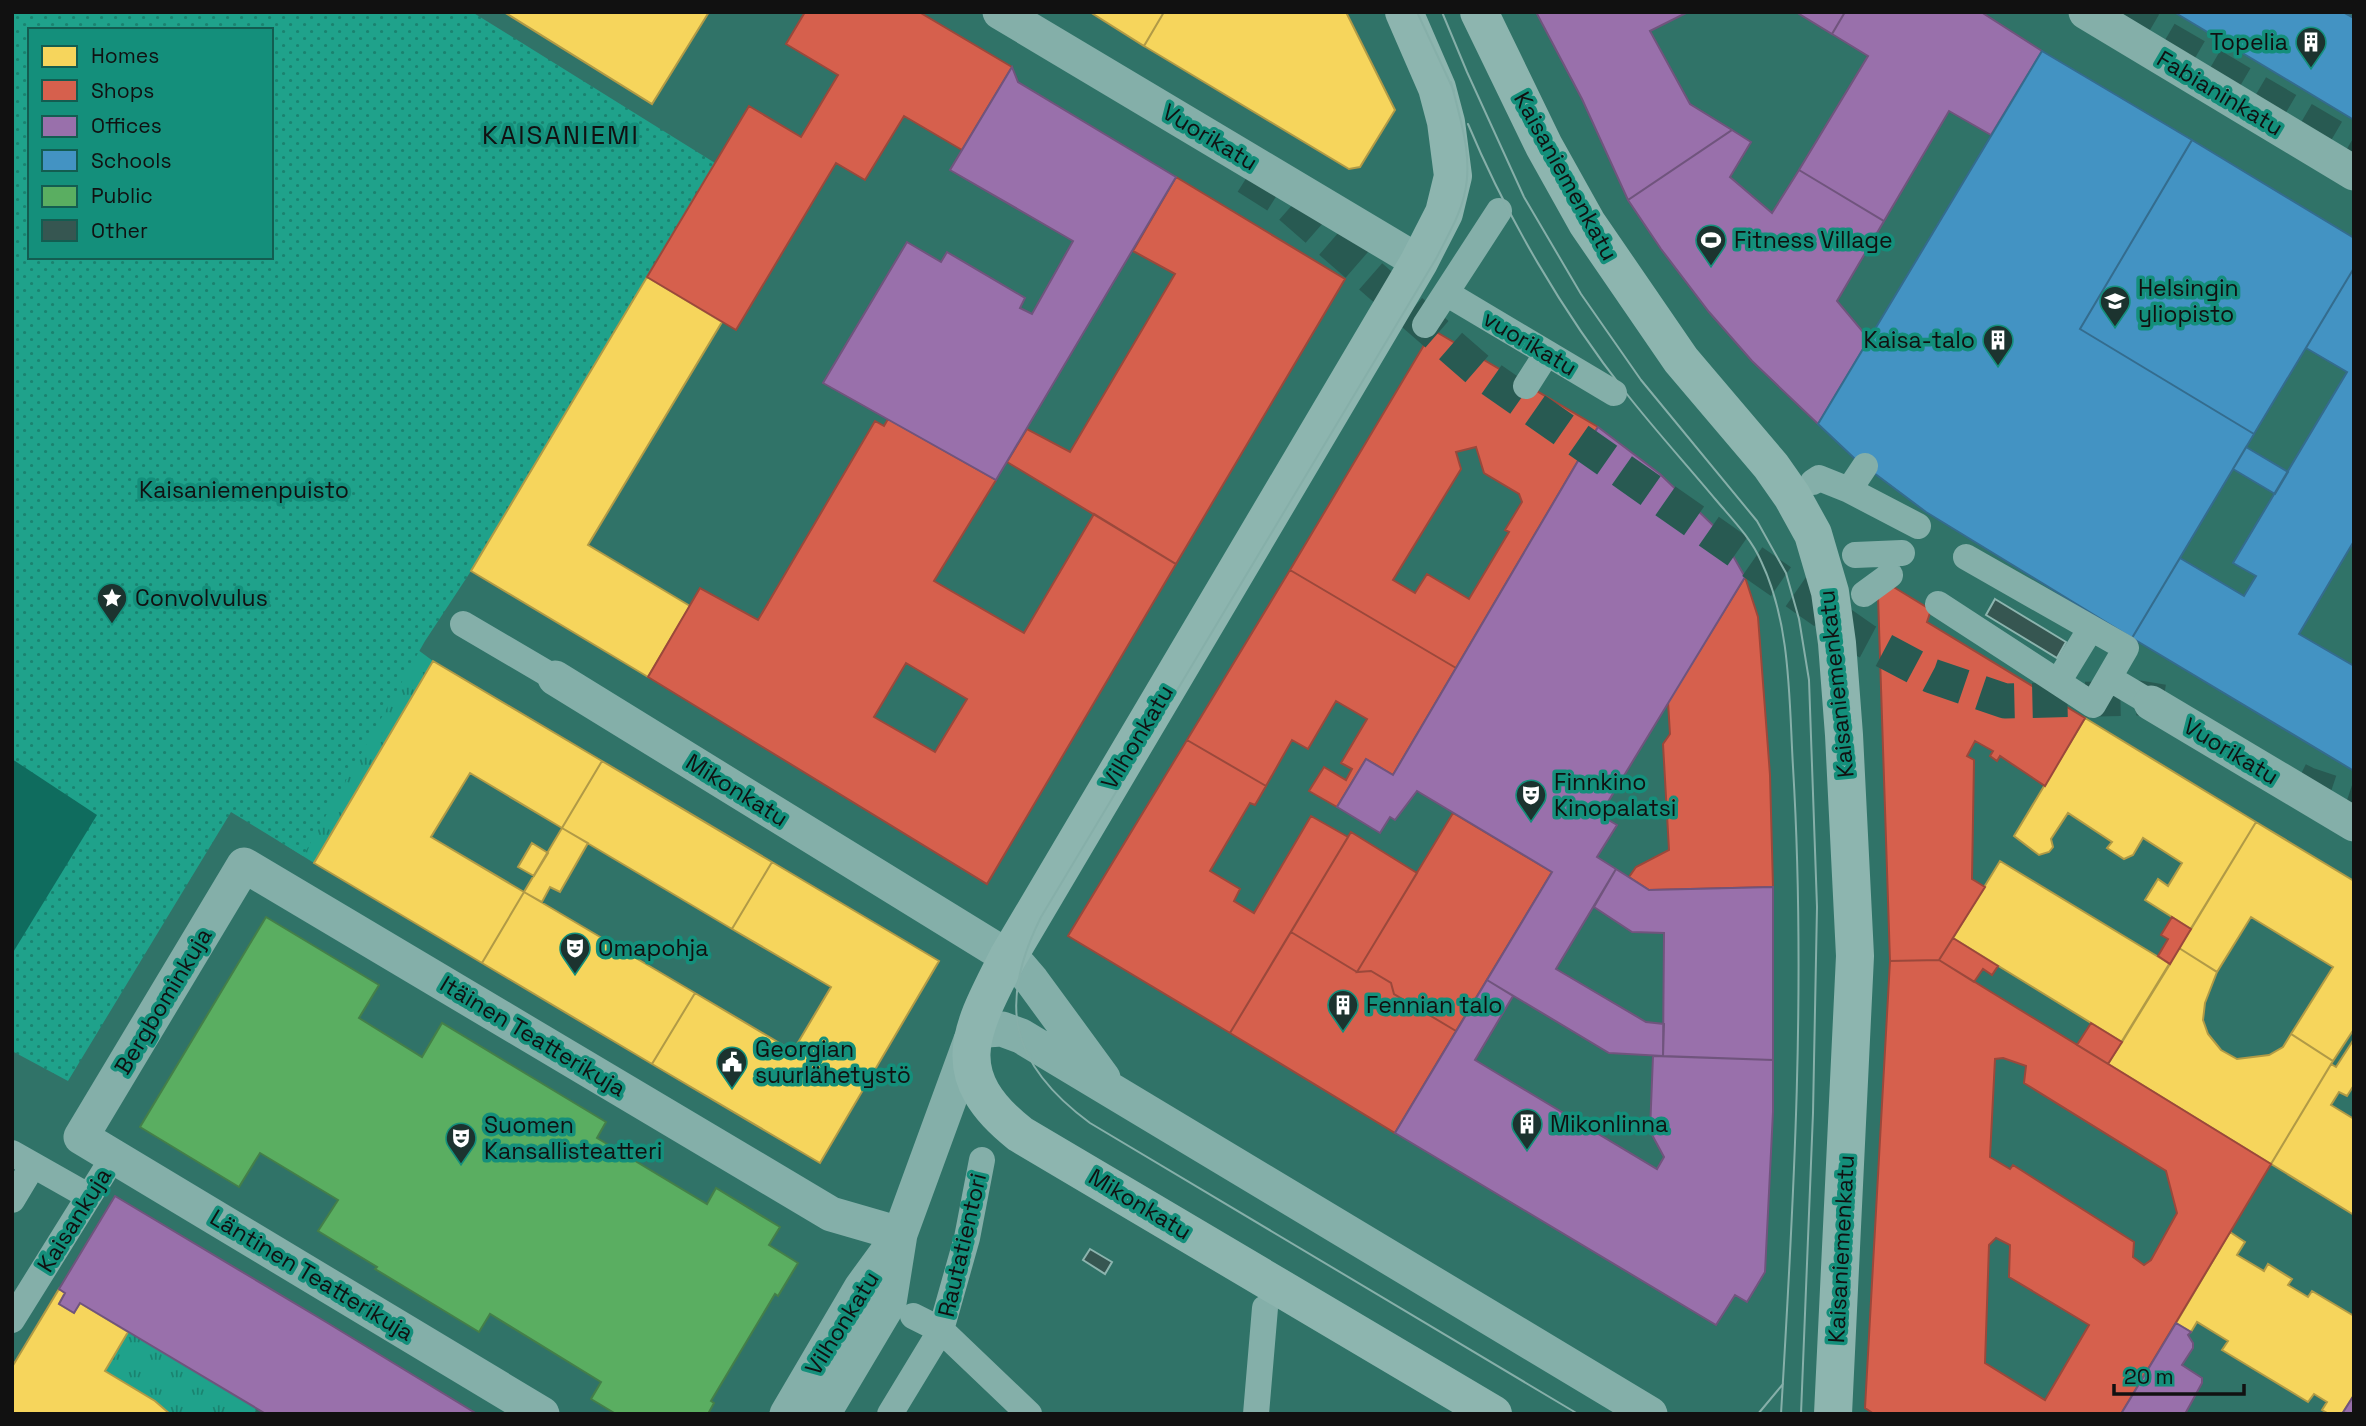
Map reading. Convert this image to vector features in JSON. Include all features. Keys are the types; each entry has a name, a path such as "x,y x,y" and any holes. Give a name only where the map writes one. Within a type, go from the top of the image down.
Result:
{"main road":[{"path":"1404,12 1437,88 1446,122 1453,176 1444,213 1419,262"},
{"name":"Kaisaniemenkatu","path":"1479,12 1544,146 1587,223 1681,360 1771,466 1792,496 1813,534 1830,592 1844,735 1855,956 1833,1414"},
{"name":"Vilhonkatu","path":"971,1040 1008,957 1419,262"},
{"name":"Mikonkatu","path":"971,1040 971,1069 979,1089 989,1107 1020,1134 1493,1414"}],"street":[{"name":"Vuorikatu","path":"1000,12 1419,262"},
{"name":"Fabianinkatu","path":"2086,12 2354,173"},
{"path":"1425,325 1446,293 1476,233 1499,211"},
{"name":"vuorikatu","path":"1446,293 1614,393"},
{"path":"1526,386 1546,353"},
{"path":"1849,490 1865,466"},
{"path":"1813,482 1819,478 1849,490 1886,497 1918,526"},
{"path":"1855,555 1896,564 1864,594"},
{"path":"1938,604 2093,705 2126,648 1966,557"},
{"name":"Mikonkatu","path":"463,624 1008,957 1032,981 1111,1089"},
{"path":"2058,682 2091,628"},
{"name":"Vuorikatu","path":"2109,678 2354,824"},
{"name":"Bergbominkuja","path":"81,1137 244,865"},
{"name":"Itäinen Teatterikuja","path":"244,865 831,1214 900,1234"},
{"name":"Mikonkatu","path":"971,1040 986,1030 1002,1029 1021,1036 1650,1414"},
{"name":"Vilhonkatu","path":"823,1414 889,1303 900,1234 971,1040"},
{"name":"Läntinen Teatterikuja","path":"81,1137 542,1414"},
{"name":"Kaisankuja","path":"12,1320 114,1156"},
{"path":"12,1200 23,1159 88,1196"},
{"name":"Rautatientori","path":"890,1414 941,1330 967,1238 982,1160"},
{"name":"Vilhonkatu","path":"787,1414 861,1288 900,1234"},
{"path":"1256,1414 1265,1308"},
{"name":"Rautatientori","path":"914,1316 941,1330 1029,1414"}],"green space":[{"name":"Kaisaniemenpuisto","path":"12,12 472,12 715,163 471,571 425,641 303,856 231,812 68,1081 12,1051"},
{"path":"410,644 433,661 314,863 279,841"},
{"path":"128,1332 257,1408 254,1414 170,1414 155,1401 105,1371"}],"shaded area":[{"path":"12,759 97,815 12,954"}],"building: Homes":[{"path":"504,12 709,12 652,104"},
{"path":"1090,12 1164,12 1144,46"},
{"path":"1164,12 1346,12 1395,110 1360,167 1349,169 1144,46"},
{"path":"647,277 722,322 588,545 690,606 648,677 471,571"},
{"path":"433,661 602,761 562,828 470,773 431,837 524,892 482,963 314,863"},
{"path":"2085,718 2256,822 2191,929 2145,900 2158,879 2168,886 2182,863 2143,838 2133,855 2124,859 2107,848 2112,842 2068,813 2051,839 2053,847 2049,852 2039,855 2014,836"},
{"path":"602,761 772,862 732,929 562,828"},
{"path":"2256,822 2354,881 2354,1029 2333,1061 2291,1034 2333,967 2251,917 2217,972 2179,948"},
{"path":"562,828 588,843 560,892 550,887 542,902 524,892"},
{"path":"532,843 548,853 534,876 518,867"},
{"path":"2000,861 2170,964 2122,1042 1953,938"},
{"path":"772,862 939,961 820,1163 652,1064 695,993 793,1051 831,987 732,929"},
{"path":"524,892 695,993 652,1064 482,963"},
{"path":"2179,948 2217,972 2205,1003 2203,1020 2208,1034 2221,1050 2237,1059 2269,1055 2283,1047 2291,1034 2333,1061 2271,1164 2108,1064"},
{"path":"2354,1039 2354,1085 2347,1096 2339,1092 2331,1105 2354,1119 2354,1215 2271,1164 2331,1064 2336,1067"},
{"path":"2230,1232 2245,1242 2237,1255 2264,1271 2268,1264 2292,1279 2288,1285 2308,1297 2312,1291 2354,1316 2354,1395 2342,1414 2329,1414 2322,1410 2327,1402 2314,1394 2308,1402 2222,1350 2228,1341 2197,1322 2191,1332 2176,1323"},
{"path":"59,1289 65,1293 59,1304 74,1313 80,1303 128,1332 105,1371 155,1401 170,1414 12,1414 12,1367"}],"building: Shops":[{"path":"805,12 919,12 1012,67 962,150 904,116 865,180 836,163 736,330 647,277 749,106 801,137 838,75 786,44"},
{"path":"1176,177 1345,279 1176,564 1007,462 1027,429 1070,452 1175,274 1133,251"},
{"path":"1433,330 1598,427 1456,668 1290,570","holes":["1476,447 1484,473 1519,494 1522,502 1505,530 1509,532 1469,599 1427,574 1415,593 1393,580 1461,469 1456,452"]},
{"path":"888,419 996,480 934,581 1024,633 1094,514 1176,564 987,884 648,677 700,588 758,620 875,421 884,426","holes":["906,663 967,699 935,752 874,717"]},
{"path":"1290,570 1456,668 1393,775 1366,759 1337,807 1309,791 1324,767 1346,780 1352,769 1341,763 1367,719 1336,701 1308,749 1292,740 1266,786 1187,740"},
{"path":"1745,577 1758,617 1770,775 1773,887 1649,890 1629,877 1636,867 1669,850 1663,744 1670,734 1668,702"},
{"path":"1887,583 1931,610 1927,622 2085,718 2045,786 2000,756 1997,761 1990,756 1993,751 1975,741 1967,756 1974,760 1972,879 1985,887 1939,960 1890,961 1878,596"},
{"path":"1187,740 1266,786 1255,805 1250,803 1210,871 1240,889 1234,901 1254,913 1311,816 1348,837 1230,1033 1068,936"},
{"path":"1453,813 1552,872 1456,1031 1394,994 1391,983 1371,971 1357,972"},
{"path":"1351,832 1417,873 1357,972 1291,932"},
{"path":"2172,917 2191,929 2170,964 2158,956 2168,939 2161,935"},
{"name":"Fennian talo","path":"1291,932 1357,972 1371,971 1391,983 1394,994 1456,1031 1395,1133 1230,1033"},
{"path":"1953,938 1998,966 1992,975 1983,969 1974,982 1939,960"},
{"path":"1939,960 2271,1164 2121,1414 1874,1414 1865,1408 1890,961","holes":["2003,1058 2026,1066 2024,1083 2166,1171 2177,1213 2151,1260 2144,1265 2133,1257 2134,1242 2013,1165 2010,1169 1990,1157 1995,1059","1996,1238 2010,1245 2009,1277 2089,1325 2045,1400 1985,1363 1989,1245"]},
{"path":"2091,1023 2122,1042 2108,1064 2077,1045"}],"building: Offices":[{"path":"1536,12 1688,12 1650,31 1690,104 1732,130 1628,200 1582,99"},
{"path":"1796,12 1845,12 1832,34"},
{"path":"1845,12 1981,12 2042,51 1991,135 1949,111 1884,221 1799,170 1868,56 1832,34"},
{"path":"1012,67 1018,82 1176,177 996,480 823,383 907,242 941,262 947,252 1025,298 1020,308 1032,314 1073,241 950,170"},
{"path":"1732,130 1751,142 1730,177 1772,213 1799,170 1884,221 1837,301 1869,339 1818,424 1752,361 1709,312 1628,200"},
{"path":"1598,427 1660,474 1719,531 1745,577 1600,815 1617,825 1597,857 1616,869 1556,969 1646,1022 1664,1024 1663,1056 1609,1053 1487,980 1552,872 1417,791 1395,820 1390,817 1380,833 1337,807 1366,759 1393,775"},
{"path":"1616,869 1649,890 1773,887 1773,1060 1663,1056 1664,933 1632,932 1594,907"},
{"name":"Mikonlinna","path":"1487,980 1513,996 1475,1060 1657,1169 1664,1157 1650,1131 1653,1056 1773,1060 1765,1272 1747,1302 1735,1295 1716,1325 1395,1133"},
{"path":"115,1196 477,1414 266,1414 80,1303 74,1313 59,1304 65,1293 59,1289"},
{"path":"2176,1323 2191,1332 2188,1335 2193,1343 2193,1348 2182,1365 2202,1378 2202,1383 2185,1414 2121,1414"},
{"path":"2354,1395 2354,1414 2342,1414"}],"building: Schools":[{"name":"Topelia","path":"2174,12 2343,12 2354,18 2354,120"},
{"name":"Kaisa-talo","path":"2042,51 2192,140 2080,329 2254,434 2132,638 1926,512 1854,458 1818,424"},
{"path":"2192,140 2354,238 2354,268 2254,434 2080,329"},
{"path":"2354,268 2354,541 2299,634 2354,666 2354,771 2132,638 2180,558 2244,596 2256,576 2233,563 2347,372 2306,348"},
{"path":"2246,447 2288,472 2275,494 2233,469"}],"building: Public":[{"name":"Suomen Kansallisteatteri","path":"266,917 379,985 359,1018 422,1057 442,1023 606,1122 597,1138 707,1204 716,1188 780,1227 769,1245 798,1263 778,1296 775,1294 711,1401 714,1403 708,1414 616,1414 591,1399 601,1382 490,1314 479,1332 318,1231 338,1200 260,1153 239,1187 140,1127"}],"building: Other":[{"path":"1995,599 2066,642 2057,658 1986,615"},
{"path":"1090,1249 1112,1262 1105,1274 1083,1260"}],"tunnel":[{"path":"2120,12 2354,149"},
{"path":"1247,177 1282,199 1478,370 1866,641 1932,676 2005,701 2139,698 2163,702"},
{"path":"2298,780 2354,800"}],"tram line":[{"path":"1417,12 1454,91"},
{"path":"1442,12 1524,197 1581,294 1641,380 1757,521 1786,573 1799,619 1809,680 1817,907 1813,1113 1801,1414"},
{"path":"1451,82 1467,153 1467,182 1452,227 1437,257 1041,917 1027,949 1019,978 1016,1005 1019,1031 1028,1055 1042,1078 1063,1101 1090,1123 1578,1414"},
{"path":"1468,124 1519,229 1580,330 1626,393 1747,537 1761,561 1778,610 1789,689 1798,929 1797,1090 1781,1414"},
{"path":"1758,1414 1783,1384"}],"place":[{"name":"Topelia","path":"2311,69"},
{"name":"Fitness Village","path":"1711,267"},
{"name":"Helsingin yliopisto","path":"2115,328"},
{"name":"Kaisa-talo","path":"1998,367"},
{"name":"Convolvulus","path":"112,625"},
{"name":"Finnkino Kinopalatsi","path":"1531,822"},
{"name":"Omapohja","path":"575,975"},
{"name":"Fennian talo","path":"1343,1032"},
{"name":"Georgian suurlähetystö","path":"732,1089"},
{"name":"Mikonlinna","path":"1527,1151"},
{"name":"Suomen Kansallisteatteri","path":"461,1165"}],"district":[{"name":"KAISANIEMI","path":"561,135"}]}
